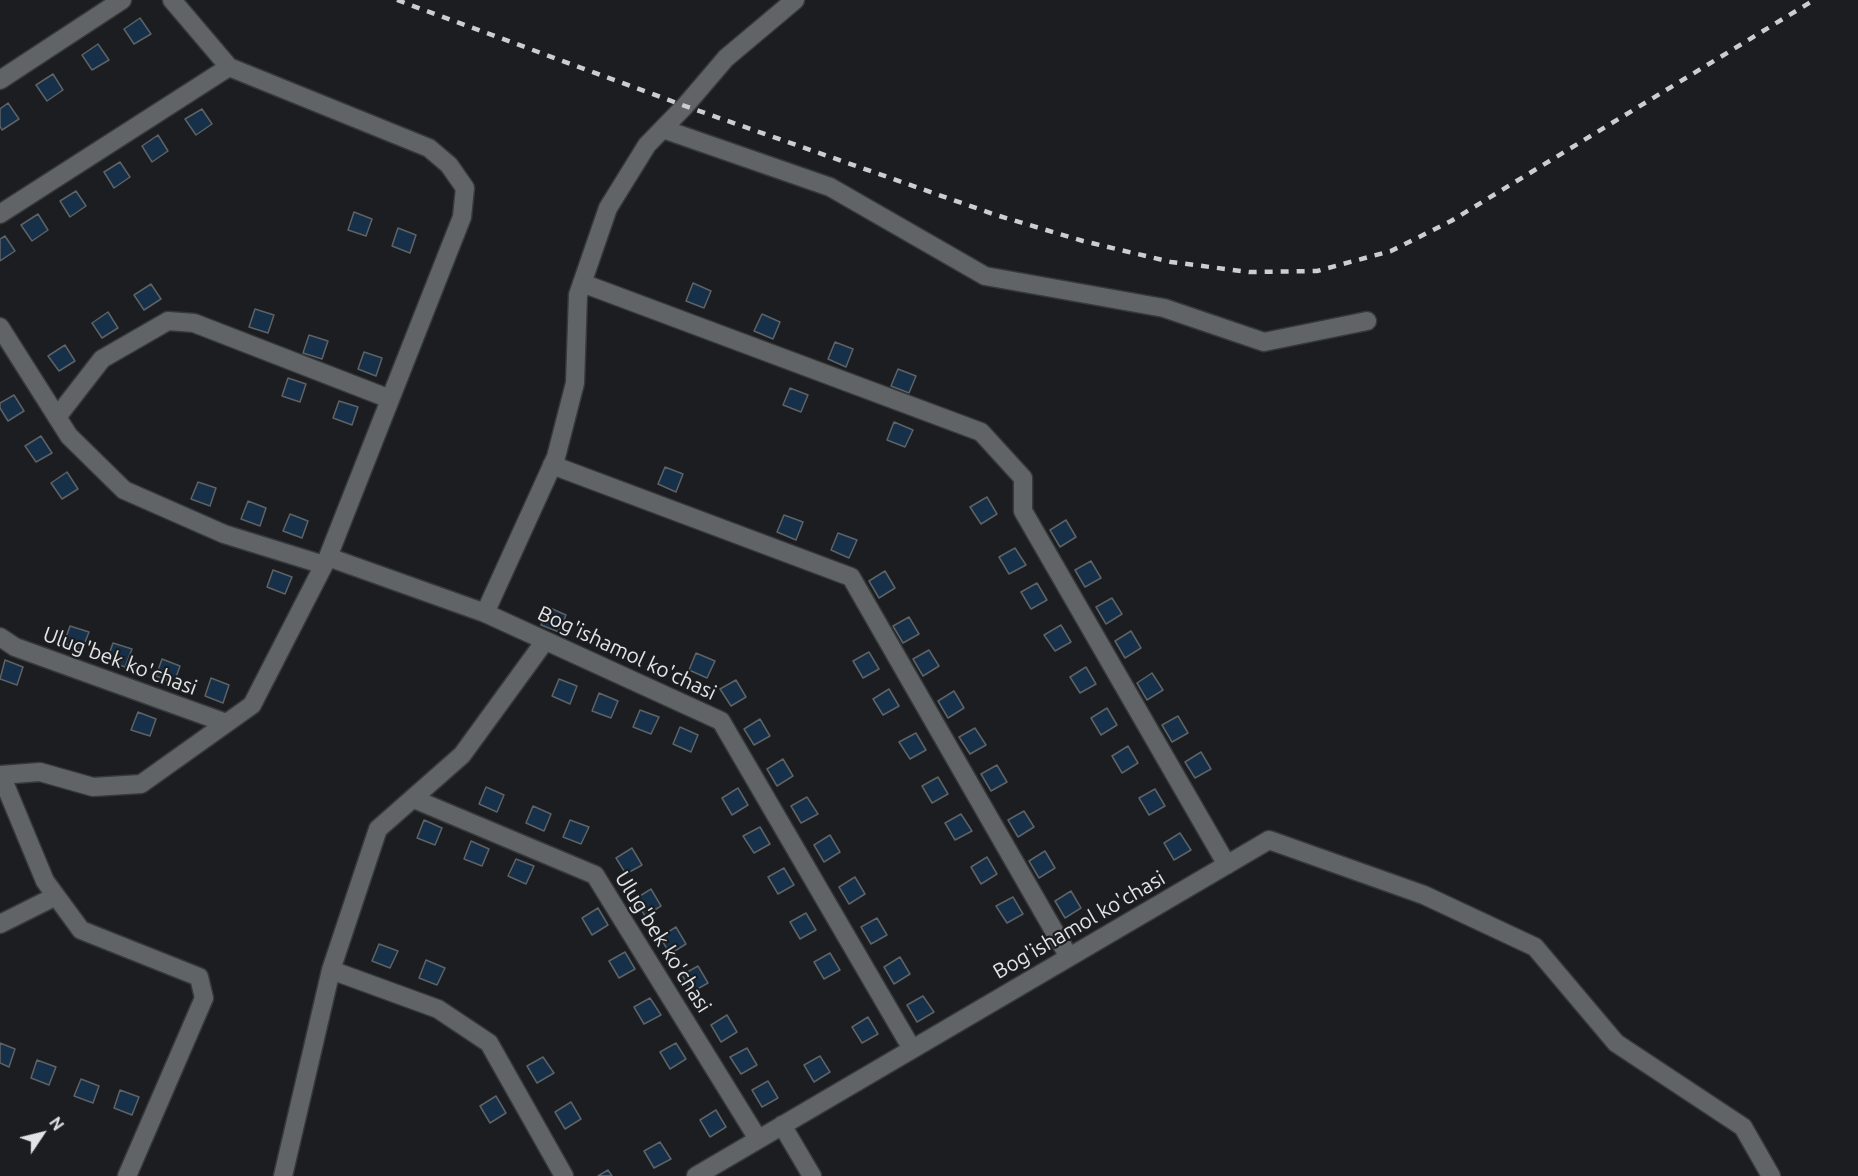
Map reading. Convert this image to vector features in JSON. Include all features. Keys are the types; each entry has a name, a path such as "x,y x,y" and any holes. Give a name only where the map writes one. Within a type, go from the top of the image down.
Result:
{"street":[{"path":"0,80 122,0"},
{"path":"127,1176 204,998 199,977 81,930 45,881 0,775 40,772 93,787 141,784 252,705 326,561 462,217 465,188 448,165 429,148 229,67 172,0"},
{"path":"485,613 556,457 574,383 578,295 608,208 647,145 726,58 795,0"},
{"path":"0,213 229,67"},
{"path":"663,129 830,187 985,276 1164,308 1264,342 1367,321"},
{"path":"582,283 981,432 1023,478 1023,511 1227,865"},
{"path":"57,417 102,359 168,321 195,323 390,399"},
{"name":"Bog'ishamol ko'chasi","path":"0,327 69,436 124,490 224,534 326,561 485,613 721,721 912,1048"},
{"path":"552,465 851,577 1069,957"},
{"name":"Ulug'bek ko'chasi","path":"0,637 15,647 226,723"},
{"path":"283,1176 331,970 378,830 462,755 545,641"},
{"name":"Ulug'bek ko'chasi","path":"414,799 595,875 758,1139"},
{"name":"Bog'ishamol ko'chasi","path":"696,1176 1269,840 1424,895 1535,947 1616,1043 1743,1127 1771,1176"},
{"path":"0,924 56,896"},
{"path":"331,970 438,1008 489,1044 564,1176"},
{"path":"782,1125 812,1176"}],"building":[{"path":"140,18 151,34 134,44 124,29"},
{"path":"98,44 109,60 92,70 82,55"},
{"path":"53,74 63,90 47,101 36,85"},
{"path":"8,103 19,119 2,130 0,109"},
{"path":"202,109 212,124 196,135 185,119"},
{"path":"158,135 168,151 152,162 142,146"},
{"path":"120,162 130,177 114,188 104,172"},
{"path":"76,191 86,206 70,217 60,201"},
{"path":"354,212 372,219 366,236 348,230"},
{"path":"38,214 48,230 32,241 21,225"},
{"path":"398,228 416,235 410,253 392,246"},
{"path":"5,236 15,251 0,261 0,239"},
{"path":"693,283 711,291 704,308 686,301"},
{"path":"151,284 161,299 144,310 134,295"},
{"path":"255,309 274,315 268,333 249,327"},
{"path":"108,312 118,328 102,338 92,323"},
{"path":"762,314 780,322 773,339 754,331"},
{"path":"309,335 328,341 322,359 303,353"},
{"path":"835,342 853,349 846,367 828,359"},
{"path":"65,345 75,361 59,371 48,356"},
{"path":"364,352 382,358 376,376 358,369"},
{"path":"898,369 916,376 909,393 891,386"},
{"path":"288,378 306,384 300,402 282,396"},
{"path":"790,388 808,395 801,412 783,405"},
{"path":"14,395 24,411 8,421 0,408 0,403"},
{"path":"339,401 358,407 352,425 333,418"},
{"path":"894,422 913,430 905,447 887,440"},
{"path":"41,436 52,453 36,462 25,446"},
{"path":"665,467 683,474 676,492 658,484"},
{"path":"67,472 78,489 62,499 51,483"},
{"path":"198,482 216,488 210,506 191,499"},
{"path":"987,497 997,514 981,524 970,507"},
{"path":"248,501 266,508 260,526 241,519"},
{"path":"290,514 308,521 302,538 283,531"},
{"path":"784,515 803,522 796,540 777,532"},
{"path":"1066,520 1076,537 1060,547 1050,530"},
{"path":"838,533 857,540 849,558 831,550"},
{"path":"1015,548 1026,565 1009,574 999,557"},
{"path":"1091,561 1101,578 1085,587 1075,570"},
{"path":"273,570 292,577 285,594 267,587"},
{"path":"885,571 895,588 879,598 869,581"},
{"path":"1037,583 1047,600 1031,609 1021,592"},
{"path":"1112,598 1122,614 1106,624 1096,607"},
{"path":"548,607 566,615 559,632 541,625"},
{"path":"909,617 919,634 903,643 893,626"},
{"path":"1061,625 1071,642 1055,651 1044,635"},
{"path":"70,626 89,632 82,650 64,643"},
{"path":"1131,631 1141,648 1125,658 1115,641"},
{"path":"113,643 132,649 125,667 107,660"},
{"path":"929,650 939,666 923,676 913,659"},
{"path":"869,652 879,669 863,678 853,661"},
{"path":"696,653 715,661 707,678 689,670"},
{"path":"162,659 180,666 174,683 156,676"},
{"path":"5,660 23,667 17,685 0,679"},
{"path":"1086,667 1096,684 1080,693 1070,677"},
{"path":"1152,673 1163,690 1147,700 1137,683"},
{"path":"211,678 229,685 223,703 205,696"},
{"path":"559,679 577,686 570,704 552,696"},
{"path":"736,680 746,697 731,706 720,689"},
{"path":"889,689 899,706 883,715 873,699"},
{"path":"954,691 964,708 948,718 938,701"},
{"path":"599,693 618,701 611,718 592,711"},
{"path":"1107,708 1117,725 1101,735 1091,718"},
{"path":"640,710 659,717 651,734 633,727"},
{"path":"138,712 156,719 150,736 131,730"},
{"path":"1178,716 1188,733 1172,742 1162,725"},
{"path":"760,719 770,736 754,745 744,729"},
{"path":"680,727 698,735 691,752 673,744"},
{"path":"975,728 986,745 970,754 959,737"},
{"path":"916,733 926,750 910,759 899,742"},
{"path":"1128,746 1138,763 1122,773 1112,756"},
{"path":"1201,752 1211,769 1195,778 1185,762"},
{"path":"783,759 793,776 777,786 767,769"},
{"path":"997,765 1007,782 991,791 981,774"},
{"path":"938,777 948,794 932,803 922,786"},
{"path":"486,787 504,795 497,812 479,804"},
{"path":"738,788 748,805 732,815 722,798"},
{"path":"1155,789 1165,806 1149,815 1139,798"},
{"path":"807,797 818,814 801,823 791,806"},
{"path":"533,806 551,814 544,831 526,823"},
{"path":"1024,811 1034,827 1018,837 1008,820"},
{"path":"961,814 972,831 955,840 945,823"},
{"path":"424,820 442,828 435,845 417,838"},
{"path":"570,820 589,827 581,844 563,837"},
{"path":"760,827 770,844 754,853 743,836"},
{"path":"1180,833 1191,850 1174,860 1164,843"},
{"path":"830,835 840,852 824,862 814,845"},
{"path":"471,841 489,849 482,866 464,859"},
{"path":"632,848 642,865 626,874 616,858"},
{"path":"1045,851 1055,868 1039,878 1029,861"},
{"path":"987,857 997,874 981,884 971,867"},
{"path":"516,859 534,866 526,884 508,876"},
{"path":"784,868 794,885 778,894 768,877"},
{"path":"855,877 865,894 849,904 839,887"},
{"path":"651,889 661,906 645,916 635,899"},
{"path":"1071,891 1081,908 1065,918 1055,901"},
{"path":"1013,897 1023,914 1007,923 996,906"},
{"path":"598,908 608,925 592,935 582,918"},
{"path":"806,913 816,930 800,939 790,922"},
{"path":"877,918 887,935 871,944 861,927"},
{"path":"676,927 686,944 670,954 660,937"},
{"path":"379,944 398,951 390,968 372,961"},
{"path":"625,952 635,969 619,978 609,961"},
{"path":"830,953 840,970 824,979 814,962"},
{"path":"900,957 910,974 894,984 884,967"},
{"path":"426,960 445,968 437,985 419,978"},
{"path":"698,966 708,983 692,992 682,975"},
{"path":"923,996 934,1012 917,1022 907,1005"},
{"path":"650,998 661,1015 644,1024 634,1007"},
{"path":"727,1015 737,1032 721,1042 711,1025"},
{"path":"868,1017 878,1034 862,1043 852,1027"},
{"path":"0,1043 15,1049 9,1067 0,1063"},
{"path":"676,1043 686,1059 670,1069 660,1052"},
{"path":"747,1048 757,1065 741,1074 730,1057"},
{"path":"820,1056 830,1072 814,1082 804,1065"},
{"path":"543,1057 554,1073 537,1083 527,1066"},
{"path":"37,1060 56,1067 49,1085 31,1078"},
{"path":"81,1079 99,1086 93,1103 74,1096"},
{"path":"768,1081 778,1098 762,1107 752,1090"},
{"path":"120,1090 139,1097 132,1115 114,1108"},
{"path":"496,1096 506,1113 490,1123 480,1106"},
{"path":"571,1102 581,1119 565,1129 555,1112"},
{"path":"716,1110 726,1127 710,1137 700,1120"},
{"path":"660,1142 671,1159 654,1168 644,1151"},
{"path":"608,1170 612,1176 598,1176"}],"railway":[{"path":"397,0 685,106 996,215 1083,241 1171,262 1249,272 1317,271 1391,251 1451,221 1814,0"}]}
